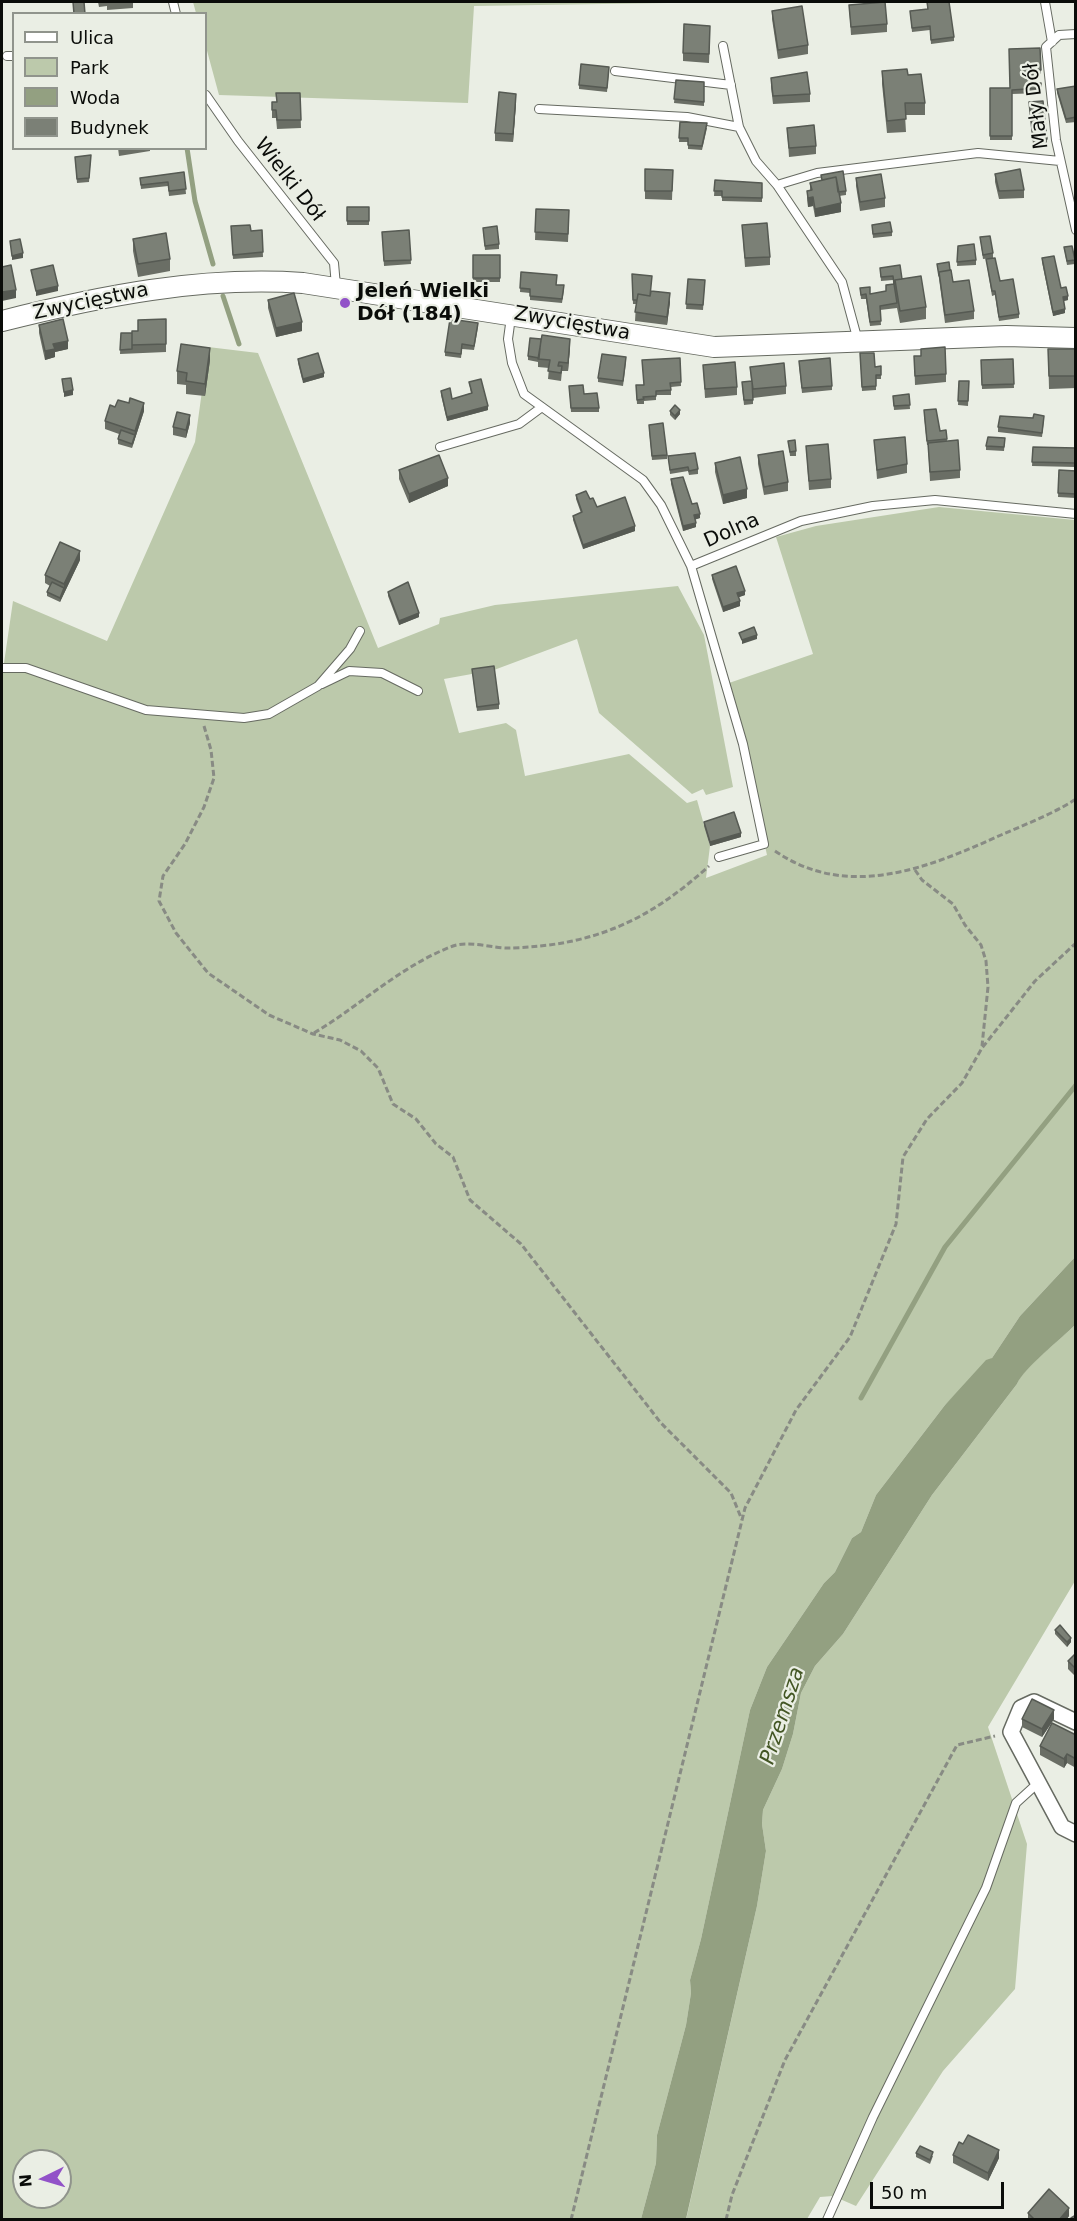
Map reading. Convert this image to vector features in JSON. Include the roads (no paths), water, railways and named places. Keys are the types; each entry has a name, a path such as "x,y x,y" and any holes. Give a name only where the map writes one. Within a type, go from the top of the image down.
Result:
{"street":[{"name":"Zwycięstwa","path":"2,321 144,291 207,282 262,280 511,314 714,346 858,343 1006,336 1076,338"},
{"path":"1076,1722 1034,1701 1021,1708 1011,1732 1062,1827 1076,1834"}],"lane":[{"path":"1045,2 1052,42"},
{"name":"Mały Dół","path":"1076,34 1059,35 1046,47 1056,140 1076,230"},
{"path":"723,46 739,127 756,161 777,185 842,282 858,343"},
{"path":"615,71 731,85"},
{"name":"Wielki Dół","path":"207,96 238,141 334,263 337,289"},
{"path":"539,109 687,117 739,127"},
{"path":"777,185 817,173 978,153 1060,161"},
{"name":"Dolna","path":"511,314 508,339 512,363 524,394 643,480 661,505 691,566 801,521 873,506 935,500 1076,514"},
{"path":"440,447 519,424 542,407"},
{"path":"691,566 743,744 764,844 720,857"},
{"path":"318,686 350,649 360,631"},
{"path":"2,668 26,668 146,710 244,718 269,714 349,671 382,673 418,691"},
{"path":"827,2220 873,2117 986,1888 1016,1803 1038,1783"}],"water":[{"name":"Przemsza","path":"1075,1257 1075,1325 1021,1377 932,1495 843,1634 815,1666 801,1693 793,1734 782,1769 763,1810 762,1824 766,1851 757,1906 686,2219 641,2219 656,2163 657,2135 686,2025 691,1993 690,1980 701,1939 750,1710 767,1667 824,1583 835,1572 852,1538 861,1532 876,1495 945,1405 986,1360 992,1358 1020,1316"}],"waterway":[{"path":"187,150 195,201 213,264"},
{"path":"223,296 239,344"},
{"path":"861,1398 945,1247 1076,1085"}],"place":[{"name":"Jeleń Wielki Dół (184)","path":"345,303"}]}
